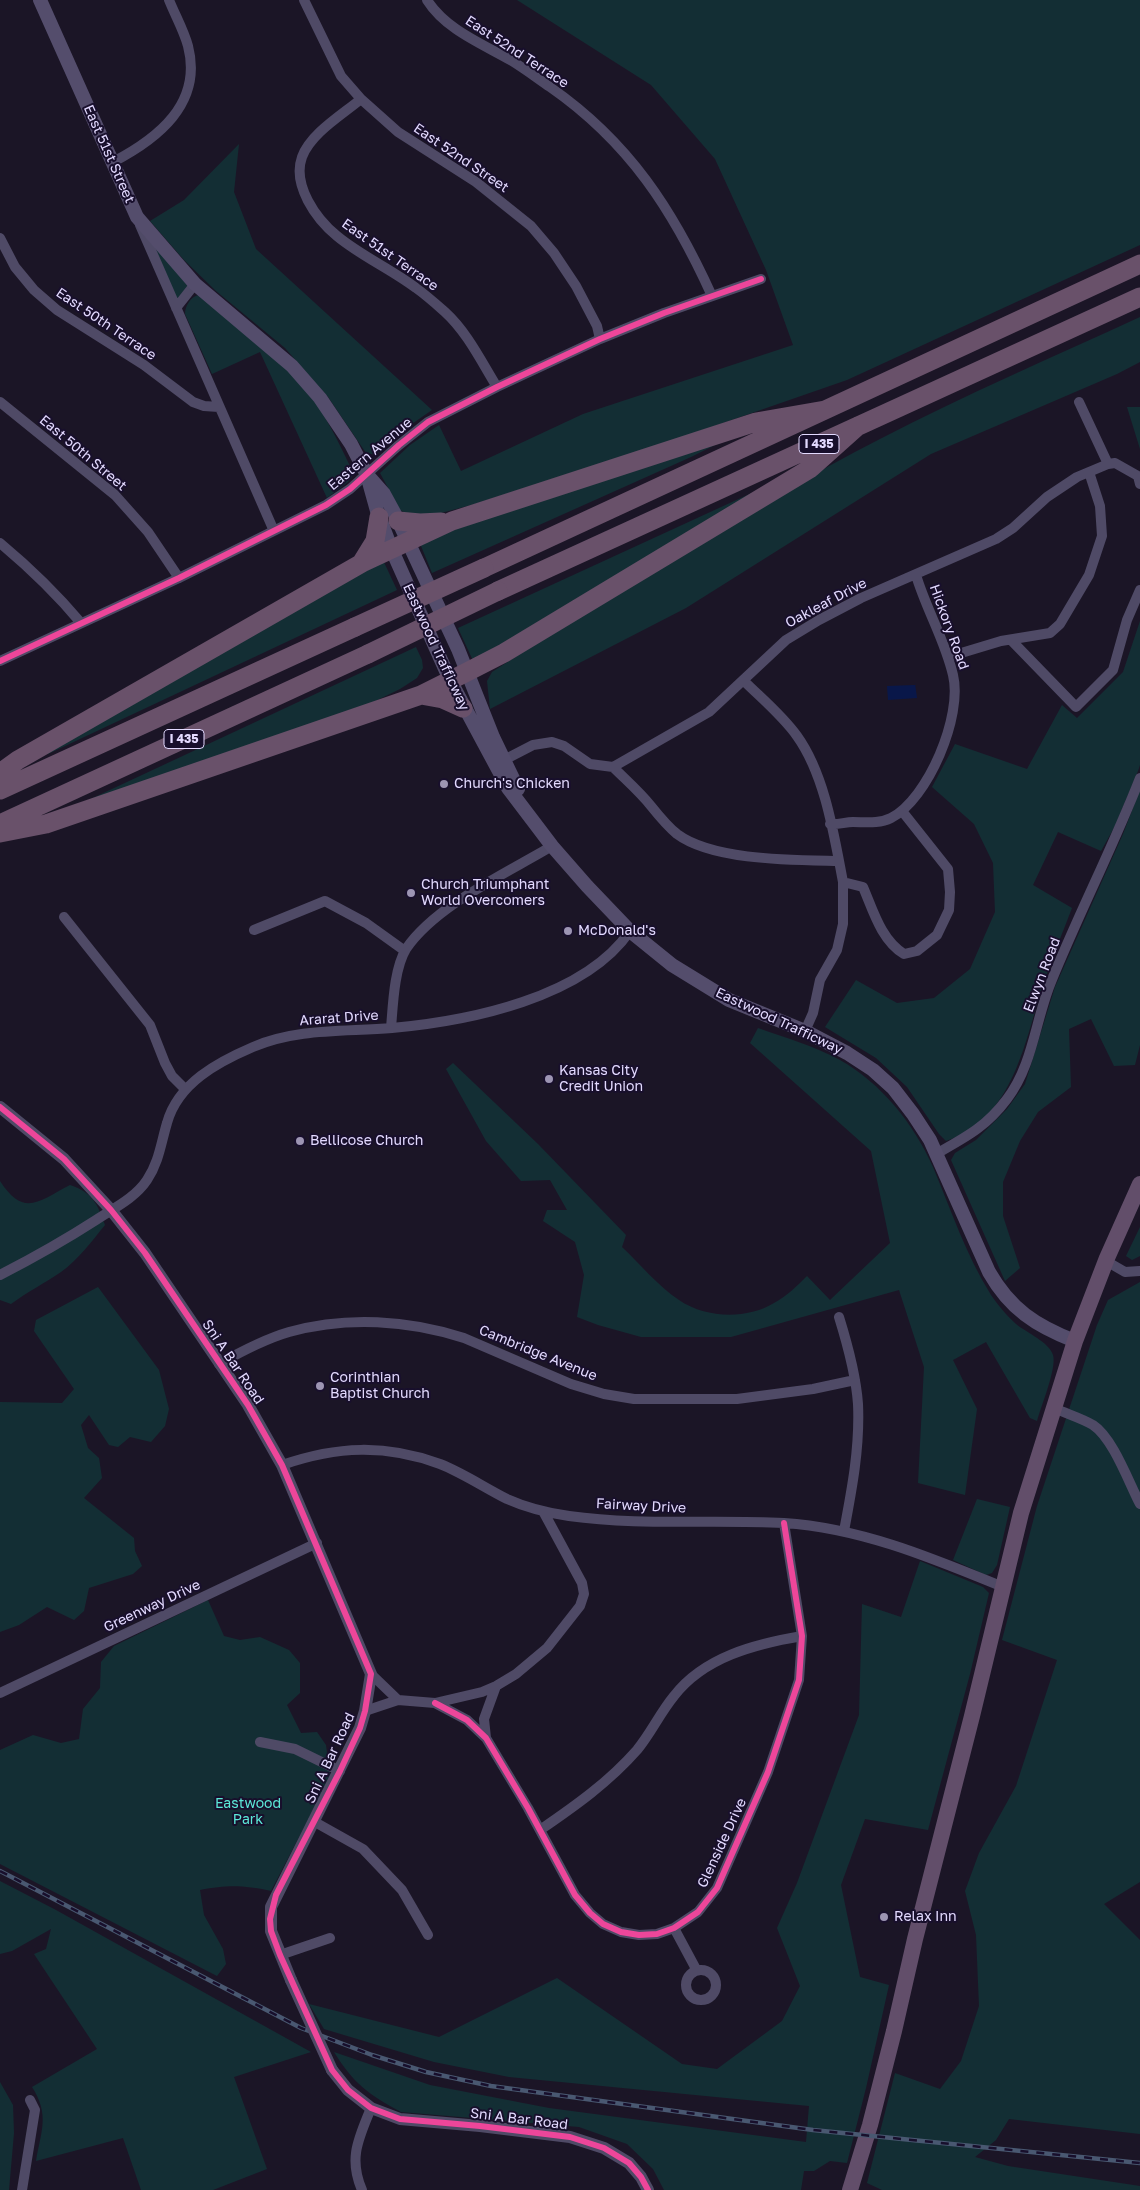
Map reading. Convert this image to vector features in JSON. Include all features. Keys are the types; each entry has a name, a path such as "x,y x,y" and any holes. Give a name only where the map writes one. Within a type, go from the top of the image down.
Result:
{"highway":[{"name":"I 435","path":"0,790 1140,264"},
{"name":"I 435","path":"0,824 368,654 498,591 1140,297"},
{"path":"0,773 18,760 362,562 452,521 756,422 825,410"},
{"path":"0,834 46,824 421,695 504,653 811,468 858,426"},
{"path":"362,562 375,541 379,518"},
{"path":"398,521 420,523 452,521"},
{"path":"421,695 443,698 463,708"},
{"path":"850,2190 870,2126 1021,1513 1075,1341 1106,1261 1140,1184"}],"main road":[{"name":"East 51st Street","path":"40,0 136,217"},
{"name":"Eastwood Trafficway","path":"136,217 195,284 292,366 320,398 351,444 367,475 379,518 400,545 467,672 526,810"},
{"name":"Eastwood Trafficway","path":"367,475 384,494 398,521 400,545 450,680 463,708 508,788 552,846 630,931 672,965 721,996 762,1015 805,1031 873,1070 893,1088 913,1114 936,1154 989,1272 1000,1291 1014,1306 1035,1322 1054,1333 1075,1341"}],"street":[{"path":"113,162 146,142 167,125 183,103 190,79 191,62 188,45 169,0"},
{"name":"East 52nd Street","path":"304,0 342,76 361,99 398,132 476,182 531,226 554,253 576,286 597,326 600,339"},
{"name":"East 52nd Terrace","path":"427,0 444,19 457,29 514,62 552,88 613,140 643,174 665,204 692,252 712,296"},
{"name":"East 51st Terrace","path":"361,99 307,147 302,158 300,170 305,194 318,216 336,236 416,288 446,313 462,331 497,386"},
{"name":"East 51st Street","path":"136,217 274,531"},
{"name":"East 50th Terrace","path":"0,238 15,267 34,290 57,310 144,366 193,402 204,406 219,407"},
{"name":"Eastern Avenue","path":"0,661 179,578 326,505 367,475 399,445 428,422 497,386 600,339 761,279"},
{"path":"176,308 195,284"},
{"name":"East 50th Street","path":"0,402 114,495 148,532 179,578"},
{"path":"1079,402 1108,464 1115,463 1138,476 1140,484"},
{"name":"Oakleaf Drive","path":"613,767 709,712 786,640 861,598 996,539 1013,528 1046,498 1077,477 1108,464"},
{"path":"948,657 1001,641 1050,633 1060,624 1089,575 1102,536 1100,506 1089,472"},
{"path":"0,543 32,569 58,595 81,623"},
{"name":"Hickory Road","path":"830,824 877,822 888,819 902,811 912,801 934,768 946,738 955,700 954,675 916,575"},
{"path":"1011,640 1076,708 1113,670 1127,620 1140,590"},
{"path":"743,680 783,718 806,749 820,783 843,882 843,924 837,950 820,980 813,1013 805,1031"},
{"path":"504,760 533,744 552,742 564,746 590,764 613,767 651,806 659,817 678,834 694,843 743,856 839,860"},
{"name":"Elwyn Road","path":"936,1154 976,1132 995,1114 1020,1079 1050,985 1097,875 1121,828 1140,778"},
{"path":"843,882 863,887 880,925 892,946 904,954 917,951 937,935 949,910 948,868 902,811"},
{"path":"391,1028 395,989 405,951 419,934 458,901 552,846"},
{"path":"254,930 325,902 366,923 405,951"},
{"path":"64,917 150,1025 172,1076 185,1089"},
{"name":"Ararat Drive","path":"0,1275 46,1252 131,1198 147,1181 159,1157 167,1120 185,1089 211,1067 254,1046 288,1036 315,1032 391,1028 474,1016 516,1003 560,987 582,976 620,946 630,931"},
{"name":"Sni A Bar Road","path":"0,1107 64,1159 111,1210 145,1253 248,1405 282,1465 317,1543 371,1674 365,1711 340,1771 313,1821 272,1907 271,1932 332,2070 348,2090 371,2108 400,2120 480,2126 570,2137 604,2148 629,2164 641,2177 648,2190"},
{"path":"1106,1261 1125,1272 1136,1273 1140,1271"},
{"path":"839,1318 855,1380 858,1405 857,1444 852,1488 844,1531"},
{"name":"Cambridge Avenue","path":"220,1364 255,1345 289,1332 330,1324 366,1322 409,1325 446,1332 571,1384 604,1394 634,1399 737,1399 813,1389 855,1380"},
{"path":"1054,1408 1093,1425 1101,1431 1109,1442 1140,1504"},
{"name":"Fairway Drive","path":"282,1465 310,1456 339,1450 371,1449 400,1452 441,1465 509,1500 543,1511 571,1516 662,1522 784,1523 844,1531 909,1549 1003,1587"},
{"path":"365,1711 398,1700 435,1704 482,1692 516,1674 547,1648 580,1606 584,1594 582,1583 543,1511"},
{"name":"Glenside Drive","path":"435,1704 467,1720 486,1738 540,1830 575,1895 603,1924 621,1932 639,1936 657,1934 674,1928 698,1912 717,1888 768,1772 800,1680 802,1636 784,1523"},
{"name":"Greenway Drive","path":"0,1693 317,1543"},
{"path":"540,1830 594,1792 637,1750 674,1696 694,1675 712,1663 740,1651 773,1641 802,1636"},
{"path":"371,1674 398,1700"},
{"path":"486,1738 484,1719 496,1686"},
{"path":"260,1742 295,1749 340,1771"},
{"path":"313,1821 363,1849 402,1890 428,1935"},
{"path":"674,1928 696,1969"},
{"path":"280,1955 330,1938"},
{"path":"22,2190 35,2110 30,2100"},
{"path":"362,2190 356,2178 355,2146 371,2108"}],"green space":[{"path":"517,0 1140,0 1140,245 847,380 677,439 475,504 441,513 411,516 400,510 380,473 410,445 439,425 461,471 583,414 793,345 766,270 715,159 651,85"},
{"path":"239,144 234,192 256,249 432,410 393,437 376,455 366,453 328,397 285,348 216,291 184,260 150,221 184,200"},
{"path":"153,244 188,286 176,299"},
{"path":"199,295 276,356 297,377 315,401 352,470 352,477 348,482 327,498 260,352 212,374 185,314 189,302 193,297"},
{"path":"1140,317 1140,362 1117,374 931,454 686,608 490,709 487,681 492,672 732,521 830,465 912,423"},
{"path":"1127,407 1140,407 1140,449"},
{"path":"735,435 691,457 432,573 419,541"},
{"path":"769,485 475,665 458,628"},
{"path":"382,558 397,590 48,754 47,751"},
{"path":"1140,621 1140,765 1138,771 1115,826 1101,851 1058,832 1033,885 1072,908 1045,979 1023,1050 1014,1074 1002,1096 988,1115 969,1130 946,1141 939,1134 907,1087 876,1058 825,1027 856,980 897,1003 934,998 970,969 995,912 993,863 974,824 932,787 955,744 1027,769 1062,705 1077,718 1123,672"},
{"path":"416,647 422,660 423,668 417,678 400,689 355,711 82,803"},
{"path":"1140,790 1140,1045 1135,1065 1114,1066 1091,1019 1069,1029 1071,1087 1038,1112 1020,1141 1003,1182 1003,1216 1020,1268 1005,1281 951,1160 955,1153 976,1140 1007,1109 1025,1084 1055,987 1123,834"},
{"path":"758,1028 810,1046 840,1060 869,1080 895,1106 925,1151 966,1248 991,1295 1013,1321 1051,1350 1054,1361 1053,1369 1037,1421 1030,1418 986,1342 953,1360 977,1409 965,1495 918,1483 924,1367 899,1290 731,1337 641,1337 577,1317 584,1275 575,1242 543,1221 547,1210 567,1210 550,1180 521,1181 486,1141 446,1069 453,1063 538,1144 626,1235 622,1247 656,1282 679,1300 689,1306 713,1313 726,1315 751,1312 779,1300 792,1291 807,1276 830,1300 890,1243 871,1151 750,1043"},
{"path":"0,1181 9,1192 25,1203 41,1201 70,1185 78,1188 93,1200 105,1225 73,1262 11,1304 0,1300"},
{"path":"1140,1227 1140,1256 1132,1260 1126,1256"},
{"path":"1140,1282 1140,1882 1104,1904 1140,1940 1140,2134 1009,2119 996,2140 975,2157 1008,2166 1140,2186 1140,2190 882,2190 867,2183 895,2073 940,2089 961,2061 979,2006 976,1935 965,1891 979,1853 1016,1786 1057,1660 1002,1640 1037,1506 1097,1325 1108,1300"},
{"path":"98,1287 159,1370 169,1409 165,1426 151,1442 130,1437 118,1447 109,1445 89,1415 81,1425 88,1448 99,1458 102,1478 84,1498 134,1538 135,1551 142,1566 133,1574 89,1588 84,1611 74,1620 47,1607 19,1625 0,1632 0,1402 62,1403 74,1389 34,1331 36,1320"},
{"path":"977,1499 1010,1507 997,1565 992,1573 986,1575 953,1560"},
{"path":"920,1561 983,1587 989,1593 970,1674 928,1830 865,1819 841,1885 860,1977 889,1985 847,2163 830,2161 814,2171 804,2171 801,2190 664,2190 653,2169 627,2144 579,2127 401,2112 371,2094 355,2080 334,2052 430,2085 549,2108 806,2142 809,2106 509,2077 434,2062 324,2029 309,2004 439,2037 557,1978 682,2064 717,2069 782,2021 800,1986 777,1928 797,1883 859,1715 862,1604 901,1617"},
{"name":"Eastwood Park","path":"208,1600 224,1636 240,1640 260,1637 289,1650 300,1663 300,1693 287,1705 301,1733 317,1732 326,1745 330,1777 271,1891 235,1886 200,1890 204,1915 223,1949 226,1964 217,1976 0,1864 0,1750 33,1735 61,1743 79,1739 83,1709 100,1688 101,1662 114,1646"},
{"path":"0,1881 56,1910 311,2052 234,2077 267,2169 213,2190 141,2190 123,2138 36,2161 43,2123 41,2106 32,2087 97,2049 34,1954 46,1949 51,1929 12,1951 0,1954"},
{"path":"0,2082 13,2105 14,2133 9,2190 0,2190"}],"shaded area":[{"path":"915,683 917,698 888,700 887,686 915,685"}],"railway":[{"path":"0,1871 301,2028 372,2055 426,2072 491,2086 813,2130 1140,2163"}],"cycle path":[{"path":"0,661 179,578 326,505 350,489 428,422 497,387 600,339 664,313 761,279"},
{"path":"0,1107 64,1159 111,1210 145,1253 248,1405 282,1465 371,1674 365,1711 360,1728 276,1895 270,1919 271,1931 280,1955 332,2070 348,2090 371,2108 400,2119 570,2137 604,2148 629,2163 641,2177 648,2190"},
{"path":"435,1703 467,1720 486,1738 528,1808 575,1895 590,1913 603,1924 621,1932 639,1935 657,1934 674,1928 698,1912 717,1888 768,1772 799,1680 802,1636 784,1523"}],"place":[{"name":"Church's Chicken","path":"444,784"},
{"name":"Church Triumphant World Overcomers","path":"411,893"},
{"name":"McDonald's","path":"568,931"},
{"name":"Kansas City Credit Union","path":"549,1079"},
{"name":"Bellicose Church","path":"300,1141"},
{"name":"Corinthian Baptist Church","path":"320,1386"},
{"name":"Relax Inn","path":"884,1917"}]}
